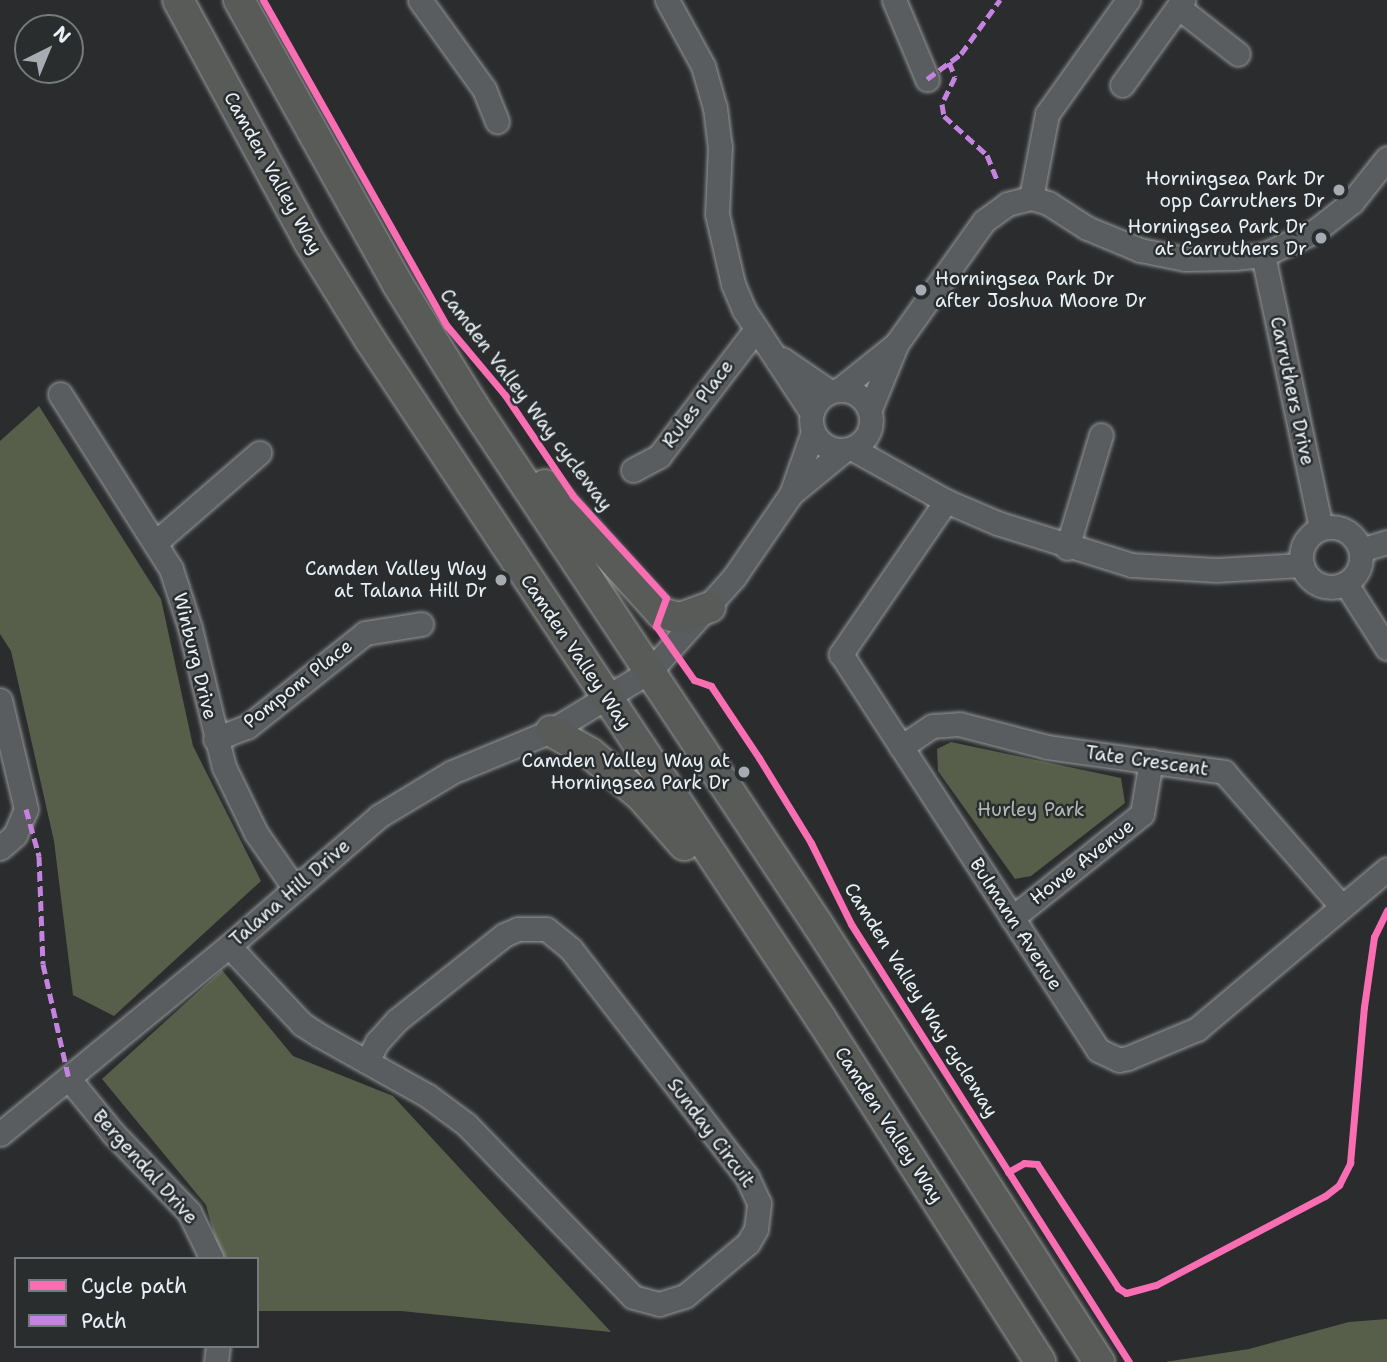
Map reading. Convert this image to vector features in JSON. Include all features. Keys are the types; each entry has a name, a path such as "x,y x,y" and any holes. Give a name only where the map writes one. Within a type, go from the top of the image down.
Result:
{"main road":[{"name":"Camden Valley Way","path":"178,0 350,308 821,1019 1040,1362"},
{"path":"239,0 418,317 1099,1362"},
{"path":"418,317 553,496 661,613 680,618 710,607"},
{"path":"551,731 590,753 666,820 769,976 821,1019"}],"street":[{"path":"420,0 484,89 498,122"},
{"path":"667,0 702,66 715,108 720,236 733,284 756,329 774,353 825,446 848,450 912,480 946,501 1067,548 1132,565 1174,569 1301,565 1321,586 1346,584 1360,568 1361,550 1343,529 1321,528 1303,544 1301,565"},
{"path":"894,0 927,79"},
{"path":"1031,198 1047,114 1128,0"},
{"path":"1122,85 1181,3 1238,54"},
{"path":"791,494 848,450 870,419 897,343 984,221 1015,200 1031,198 1048,203 1087,228 1140,250 1185,259 1263,255 1335,217 1387,158"},
{"name":"Carruthers Drive","path":"1263,255 1321,528"},
{"name":"Rules Place","path":"633,470 659,456 756,329"},
{"path":"791,494 812,422 835,391 897,343"},
{"path":"774,353 835,391 858,395 870,419 912,480"},
{"name":"Winburg Drive","path":"60,394 155,543 182,596 215,739 256,834 295,889"},
{"path":"1067,548 1101,435"},
{"path":"155,543 259,453"},
{"name":"Talana Hill Drive","path":"0,1134 411,794 551,731 650,671 710,607 791,494"},
{"name":"Bulmann Avenue","path":"946,501 841,654 1091,1043 1119,1060 1197,1029 1387,869"},
{"path":"1361,550 1387,542"},
{"path":"1346,584 1387,648"},
{"name":"Pompom Place","path":"215,739 247,727 365,633 421,624"},
{"path":"0,700 26,809 15,835 0,848"},
{"name":"Tate Crescent","path":"901,747 932,726 959,724 1047,747 1224,772 1342,907"},
{"name":"Howe Avenue","path":"1012,918 1142,814 1151,761"},
{"name":"Sunday Circuit","path":"229,946 302,1024 466,1124 633,1297 659,1304 685,1296 748,1243 756,1229 759,1203 747,1177 571,948 546,929 518,929 504,936 397,1020 377,1042 368,1062"},
{"name":"Bergendal Drive","path":"69,1079 113,1133 189,1212 211,1257"}],"green space":[{"path":"39,406 161,599 193,746 261,881 114,1016 73,995 54,841 11,651 0,634 0,441"},
{"name":"Hurley Park","path":"951,742 1121,778 1125,803 1031,876 1015,879 938,771 937,749"},
{"path":"222,970 293,1056 393,1096 611,1332 401,1311 259,1311 259,1257 220,1257 206,1205 102,1079"},
{"path":"1387,1319 1387,1362 1165,1362 1249,1349 1349,1322"}],"marked path":[{"path":"927,79 961,54 1000,0"},
{"path":"949,62 955,77 942,104 944,116 987,155 998,182"},
{"path":"26,809 39,856 43,964 69,1079"}],"cycle path":[{"name":"Camden Valley Way cycleway","path":"263,0 447,326 505,395 573,496 666,598 656,626 694,680 711,686 759,758 811,843 851,924 1129,1362"},
{"path":"1008,1172 1024,1163 1037,1164 1118,1288 1126,1293 1156,1285 1325,1196 1339,1185 1350,1163 1364,1007 1374,937 1387,910"}],"place":[{"name":"Horningsea Park Dr opp Carruthers Dr","path":"1339,190"},
{"name":"Horningsea Park Dr at Carruthers Dr","path":"1321,238"},
{"name":"Horningsea Park Dr after Joshua Moore Dr","path":"921,290"},
{"name":"Camden Valley Way at Talana Hill Dr","path":"501,580"},
{"name":"Camden Valley Way at Horningsea Park Dr","path":"744,772"}]}
